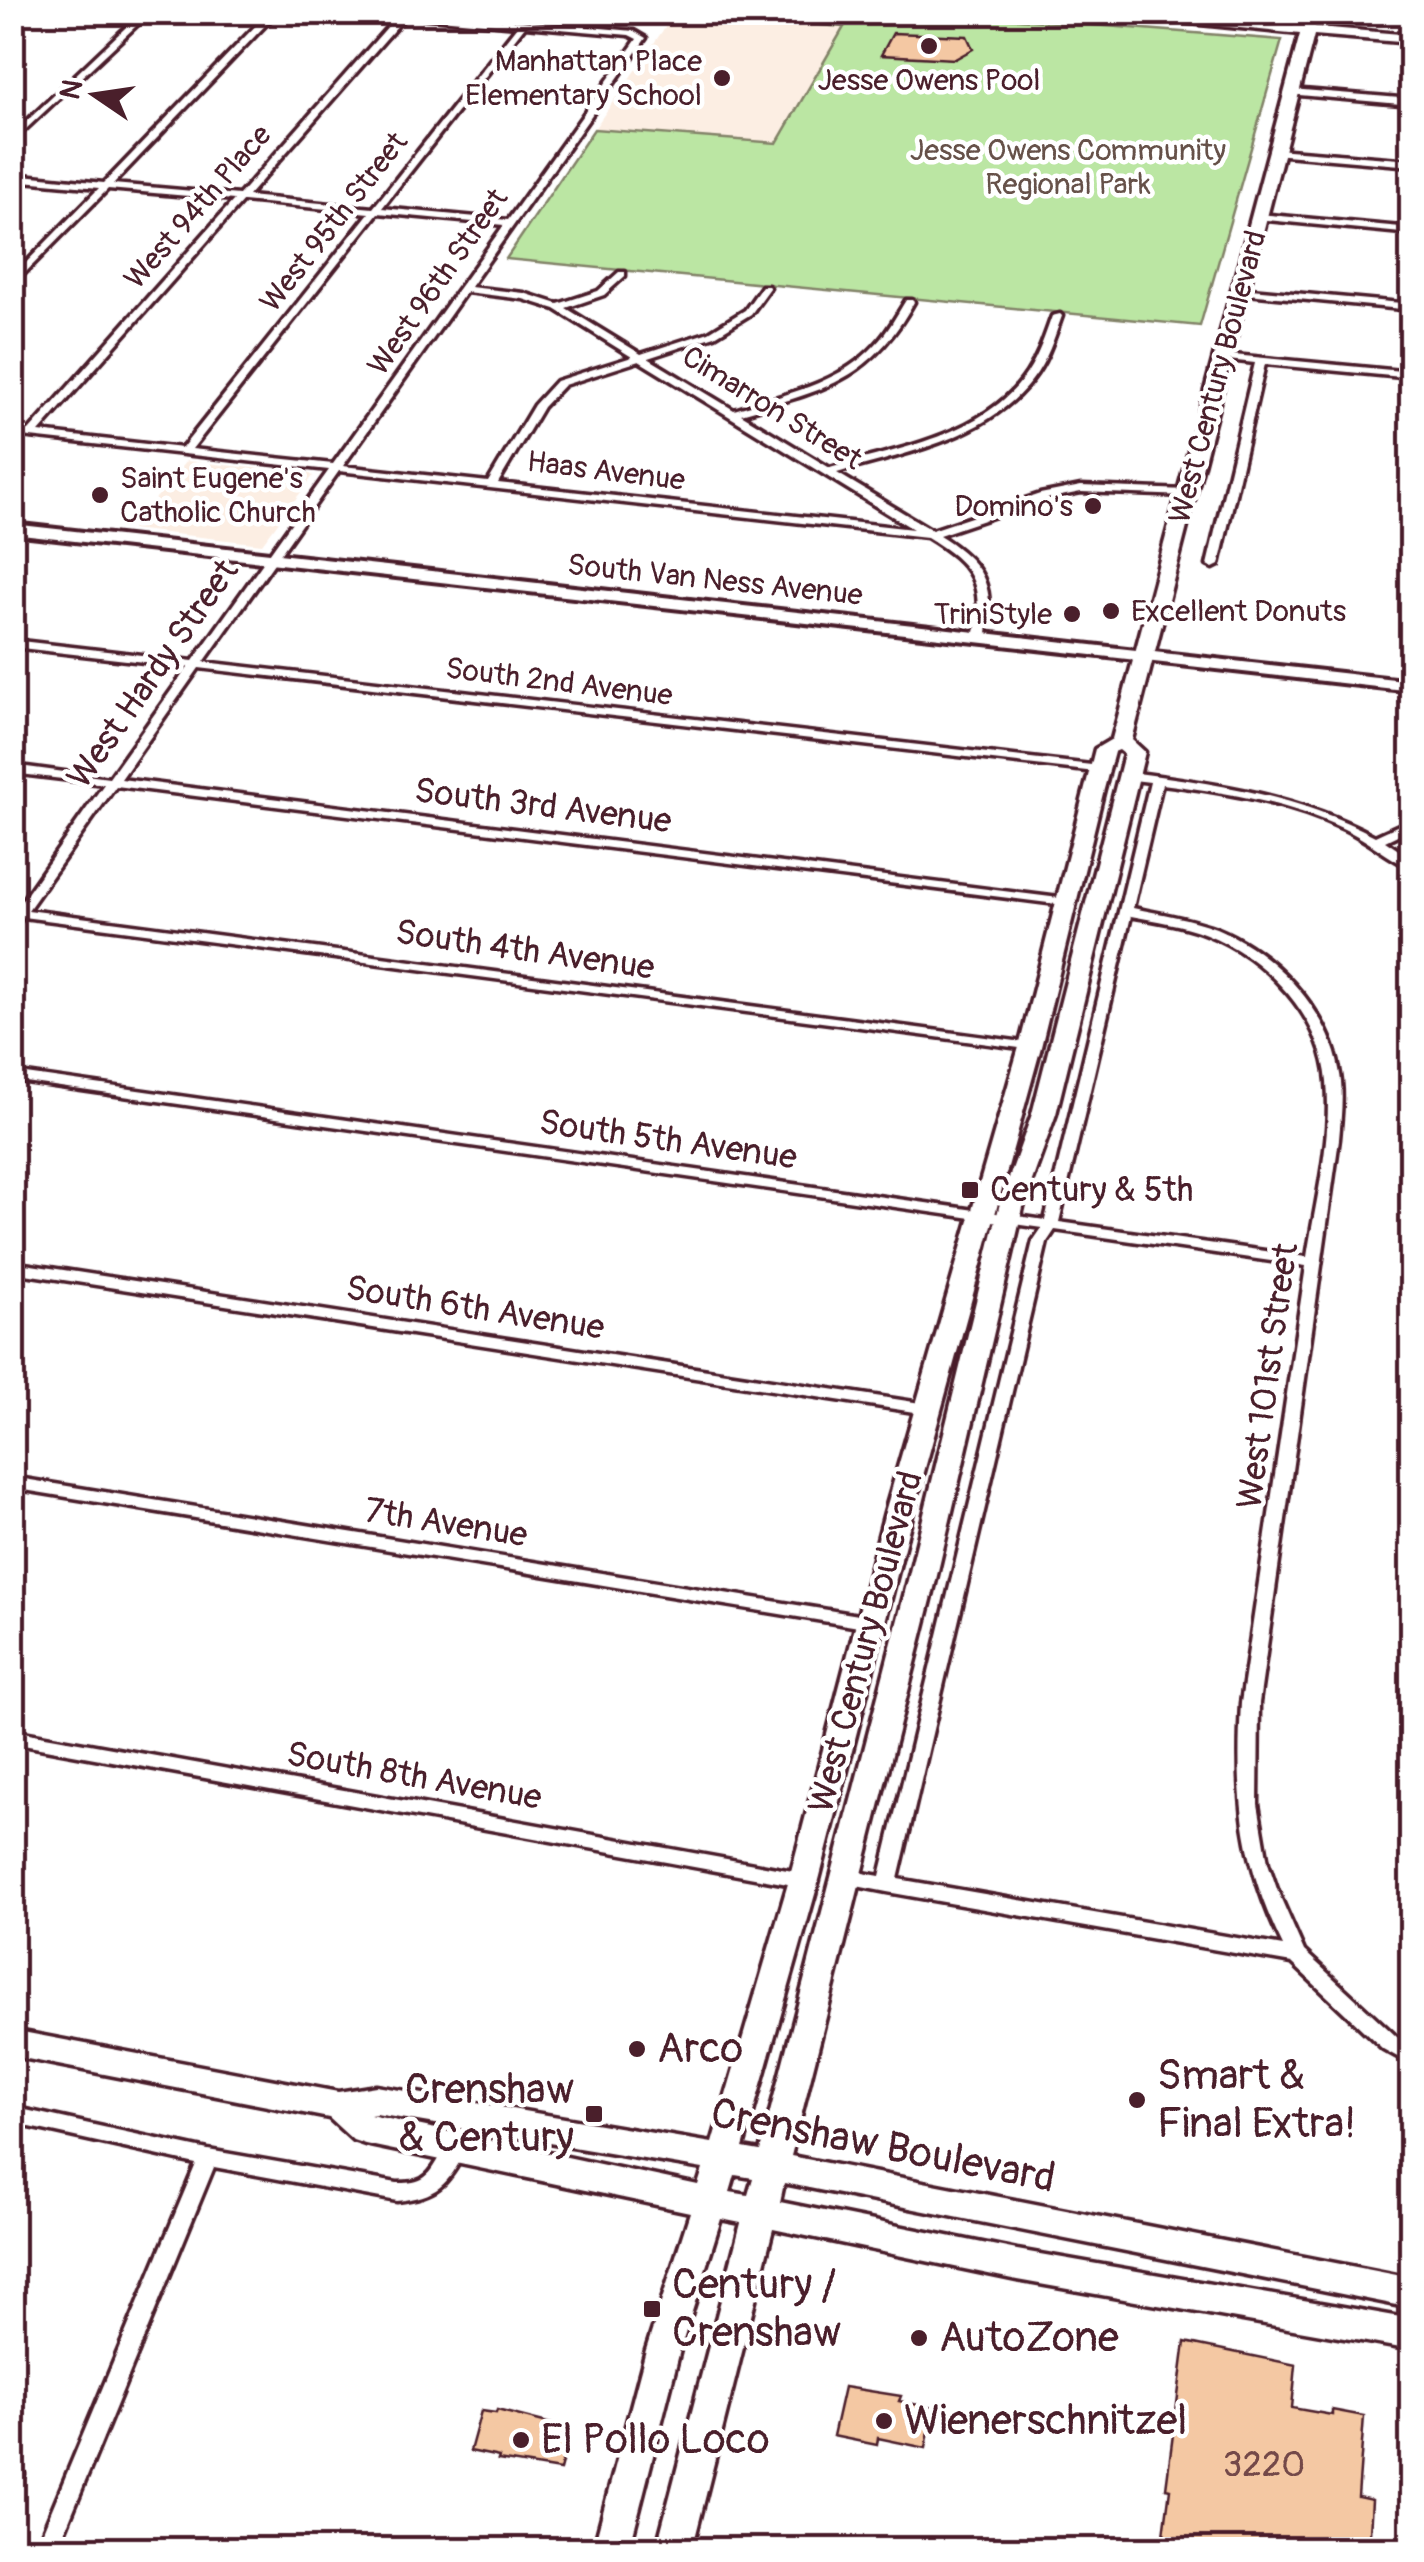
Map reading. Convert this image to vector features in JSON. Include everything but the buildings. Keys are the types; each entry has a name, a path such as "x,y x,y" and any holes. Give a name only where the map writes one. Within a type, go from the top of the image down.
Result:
{"main road":[{"path":"1084,12 1412,39"},
{"name":"West Century Boulevard","path":"1121,742 1308,30"},
{"name":"West Century Boulevard","path":"611,2550 663,2350 756,2054 804,1880 927,1409 1030,1047 1100,770 1106,749 1121,742"},
{"name":"West Century Boulevard","path":"674,2550 1009,1220 1044,1114 1136,752 1121,742"},
{"name":"Crenshaw Boulevard","path":"12,2042 338,2106 376,2100 772,2168 1412,2293"},
{"name":"Crenshaw Boulevard","path":"338,2106 365,2130 456,2150 1105,2282 1412,2335"}],"street":[{"path":"12,140 147,12"},
{"path":"12,284 274,12"},
{"path":"386,12 523,24"},
{"name":"West Century Boulevard","path":"1308,30 1313,12"},
{"name":"West 94th Place","path":"32,434 404,14"},
{"name":"West 96th Street","path":"273,558 640,41 640,36 523,24"},
{"name":"West 95th Street","path":"184,451 523,24"},
{"path":"1291,92 1412,102"},
{"path":"1276,152 1412,163"},
{"path":"12,177 511,223"},
{"path":"1259,218 1412,231"},
{"path":"558,307 601,294 622,274"},
{"path":"493,483 548,392 569,380 700,339 748,312 765,288"},
{"name":"Cimarron Street","path":"465,289 524,296 558,307 956,550 982,580 987,598 980,638"},
{"path":"1240,292 1412,307"},
{"path":"732,414 804,391 857,367 888,341 909,302"},
{"path":"828,472 947,434 999,407 1029,378 1057,316"},
{"path":"1223,356 1412,375"},
{"name":"West Century Boulevard","path":"1213,565 1260,360"},
{"name":"Haas Avenue","path":"12,432 932,534 1044,496 1080,489 1188,493"},
{"name":"South Van Ness Avenue","path":"12,528 1412,686"},
{"name":"West Hardy Street","path":"15,916 273,558"},
{"name":"South 2nd Avenue","path":"12,643 1100,770"},
{"name":"South 3rd Avenue","path":"12,769 1067,903"},
{"path":"1130,776 1254,793 1321,812 1378,839 1412,864"},
{"name":"West Century Boulevard","path":"887,1885 1040,1240 1051,1226 1157,780"},
{"path":"1378,839 1412,823"},
{"name":"West 101st Street","path":"1128,912 1198,926 1224,936 1276,975 1296,996 1319,1032 1332,1066 1334,1100 1314,1264 1250,1703 1245,1772 1248,1818 1259,1868 1275,1914 1298,1956"},
{"name":"South 4th Avenue","path":"15,916 1030,1047"},
{"name":"South 5th Avenue","path":"12,1076 1314,1264"},
{"name":"South 6th Avenue","path":"12,1266 927,1409"},
{"name":"7th Avenue","path":"12,1482 871,1623"},
{"name":"South 8th Avenue","path":"12,1736 804,1880"},
{"path":"846,1878 1298,1956 1390,2043 1412,2057"},
{"path":"12,2115 208,2158 397,2192 426,2191 439,2180 456,2150"},
{"path":"46,2550 208,2158"}],"shaded area":[{"name":"Manhattan Place Elementary School","path":"675,13 844,27 777,144 594,129"},
{"path":"186,461 313,476 262,544 131,529"}],"green space":[{"name":"Jesse Owens Community Regional Park","path":"674,13 943,13 1282,40 1200,326 506,259 594,129 777,143 844,27"}],"place":[{"name":"Jesse Owens Pool","path":"929,46"},
{"name":"Manhattan Place Elementary School","path":"722,78"},
{"name":"Saint Eugene's Catholic Church","path":"100,495"},
{"name":"Domino's","path":"1093,506"},
{"name":"Excellent Donuts","path":"1111,611"},
{"name":"TriniStyle","path":"1072,614"},
{"name":"Century & 5th","path":"970,1190"},
{"name":"Arco","path":"637,2049"},
{"name":"Smart & Final Extra!","path":"1137,2100"},
{"name":"Crenshaw & Century","path":"594,2114"},
{"name":"Century / Crenshaw","path":"652,2309"},
{"name":"AutoZone","path":"919,2338"},
{"name":"Wienerschnitzel","path":"884,2421"},
{"name":"El Pollo Loco","path":"521,2440"}]}
